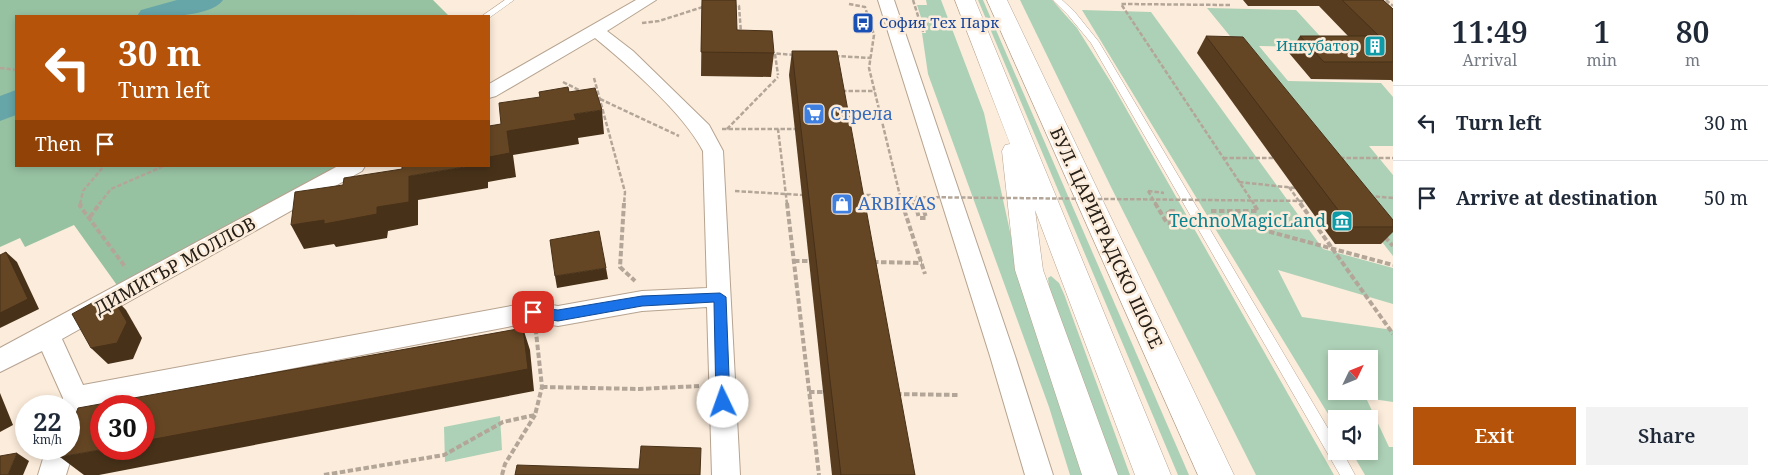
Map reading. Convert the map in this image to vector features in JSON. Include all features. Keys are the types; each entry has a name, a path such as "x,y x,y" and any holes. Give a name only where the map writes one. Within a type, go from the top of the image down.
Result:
{"highway":[{"name":"БУЛ. ЦАРИГРАДСКО ШОСЕ","path":"965,1 1153,475"},
{"name":"БУЛ. ЦАРИГРАДСКО ШОСЕ","path":"1000,4 1216,475"},
{"path":"1009,110 1029,270 1100,475"}],"street":[{"path":"490,91 648,0"},
{"path":"886,0 995,332 1039,475"},
{"path":"597,31 627,54 702,130 713,151 726,475"},
{"name":"ДИМИТЪР МОЛЛОВ","path":"0,361 48,337 353,167"},
{"path":"80,407 533,312 558,316 642,301 720,297"},
{"path":"48,337 67,395"},
{"path":"52,475 57,460"}],"lane":[{"path":"488,15 510,0"},
{"path":"1057,0 1071,13 1095,42 1198,211 1348,475"}],"path":[{"path":"913,0 923,32"},
{"path":"1386,0 1393,6"},
{"path":"849,4 865,7 874,36 869,68 902,205 925,274"},
{"path":"1198,211 1258,211 1121,4 1230,5"},
{"path":"659,21 701,6 710,6"},
{"path":"729,6 738,6 742,40"},
{"path":"766,53 803,55"},
{"path":"726,130 778,76 775,54"},
{"path":"833,60 832,56 871,58"},
{"path":"0,68 15,70"},
{"path":"594,78 625,192 620,267 642,286 642,301"},
{"path":"563,82 713,151"},
{"path":"840,95 839,92 875,91"},
{"path":"778,129 819,475"},
{"path":"702,130 795,129"},
{"path":"1222,158 1273,158"},
{"path":"1337,158 1393,158"},
{"path":"103,167 83,192 80,206 90,217 139,287"},
{"path":"90,217 111,189 162,167"},
{"path":"1239,182 1295,188"},
{"path":"1289,187 1393,334"},
{"path":"715,190 802,195"},
{"path":"1148,191 1163,191 1174,210 1167,211 1175,223 1167,223 1154,200 1148,191"},
{"path":"859,204 855,195 871,195 902,205 911,205 924,206 926,218 919,218 914,197"},
{"path":"1366,195 1393,198"},
{"path":"911,205 909,197 1305,201"},
{"path":"1198,211 1393,265"},
{"path":"1380,231 1393,246"},
{"path":"794,260 809,261"},
{"path":"871,272 869,262 922,263"},
{"path":"502,475 505,464 535,415 542,388 533,312"},
{"path":"542,388 639,389 722,385"},
{"path":"809,392 823,392"},
{"path":"888,394 958,395"},
{"path":"893,394 894,403"},
{"path":"324,475 444,455 502,422 535,415"}],"green space":[{"path":"0,0 433,0 448,15 15,15 15,167 353,167 124,295 74,225 25,247 20,238 0,247"},
{"path":"926,0 941,0 984,113 1020,277 1085,475 1070,475 1049,407 928,74 922,33 926,33 917,5 927,5"},
{"path":"978,0 983,0 1189,475 1178,475"},
{"path":"1020,0 1052,0 1077,28 1112,84 1334,475 1256,475 1112,189"},
{"path":"1207,8 1296,10 1330,47 1259,46 1288,81 1381,83 1393,97 1393,146 1369,146 1393,175 1393,256 1234,52 1243,52"},
{"path":"1082,10 1151,12 1323,249 1393,268 1393,304 1278,270 1302,317 1393,330 1393,402 1378,400 1378,350 1328,350 1328,400 1367,400 1372,410 1328,410 1328,414"},
{"path":"1051,276 1059,283 1064,294 1130,475 1116,475 1050,294 1048,278"},
{"path":"500,416 502,450 445,462 444,427"},
{"path":"1378,424 1389,447 1393,447 1393,475 1365,475 1356,460 1378,460"}],"building":[{"path":"702,0 736,0 737,30 772,31 774,53 701,52"},
{"path":"1342,0 1383,0 1393,9 1393,62 1324,62 1300,36 1379,36"},
{"path":"1206,36 1243,37 1393,220 1393,227 1351,227"},
{"path":"792,51 837,51 915,475 841,475"},
{"path":"568,87 569,92 595,88 602,110 574,114 576,120 507,131 510,153 490,157 490,126 501,124 499,103 540,97 539,92"},
{"path":"402,167 465,167 409,176 409,202 377,207 377,214 324,224 324,220 291,225 295,192 343,185 344,178 402,169"},
{"path":"599,231 606,268 555,276 550,240"},
{"path":"6,252 28,299 0,313 0,255"},
{"path":"110,293 127,322 117,343 91,348 72,314"},
{"path":"523,328 528,369 155,439 155,395 150,395"},
{"path":"90,406 90,452 80,453 80,408"},
{"path":"641,446 701,448 700,475 515,475 517,465 639,469"},
{"path":"15,453 8,475 0,475 0,456"}],"waterway":[{"path":"155,15 209,0"},
{"path":"0,111 15,101"}],"place":[{"name":"София Тех Парк","path":"863,23"},
{"name":"Инкубатор","path":"1375,46"},
{"name":"Стрела","path":"814,114"},
{"name":"ARBIKAS","path":"842,204"},
{"name":"TechnoMagicLand","path":"1342,221"}],"route":[{"path":"533,312 558,316 642,301 720,297 723,402"}]}
